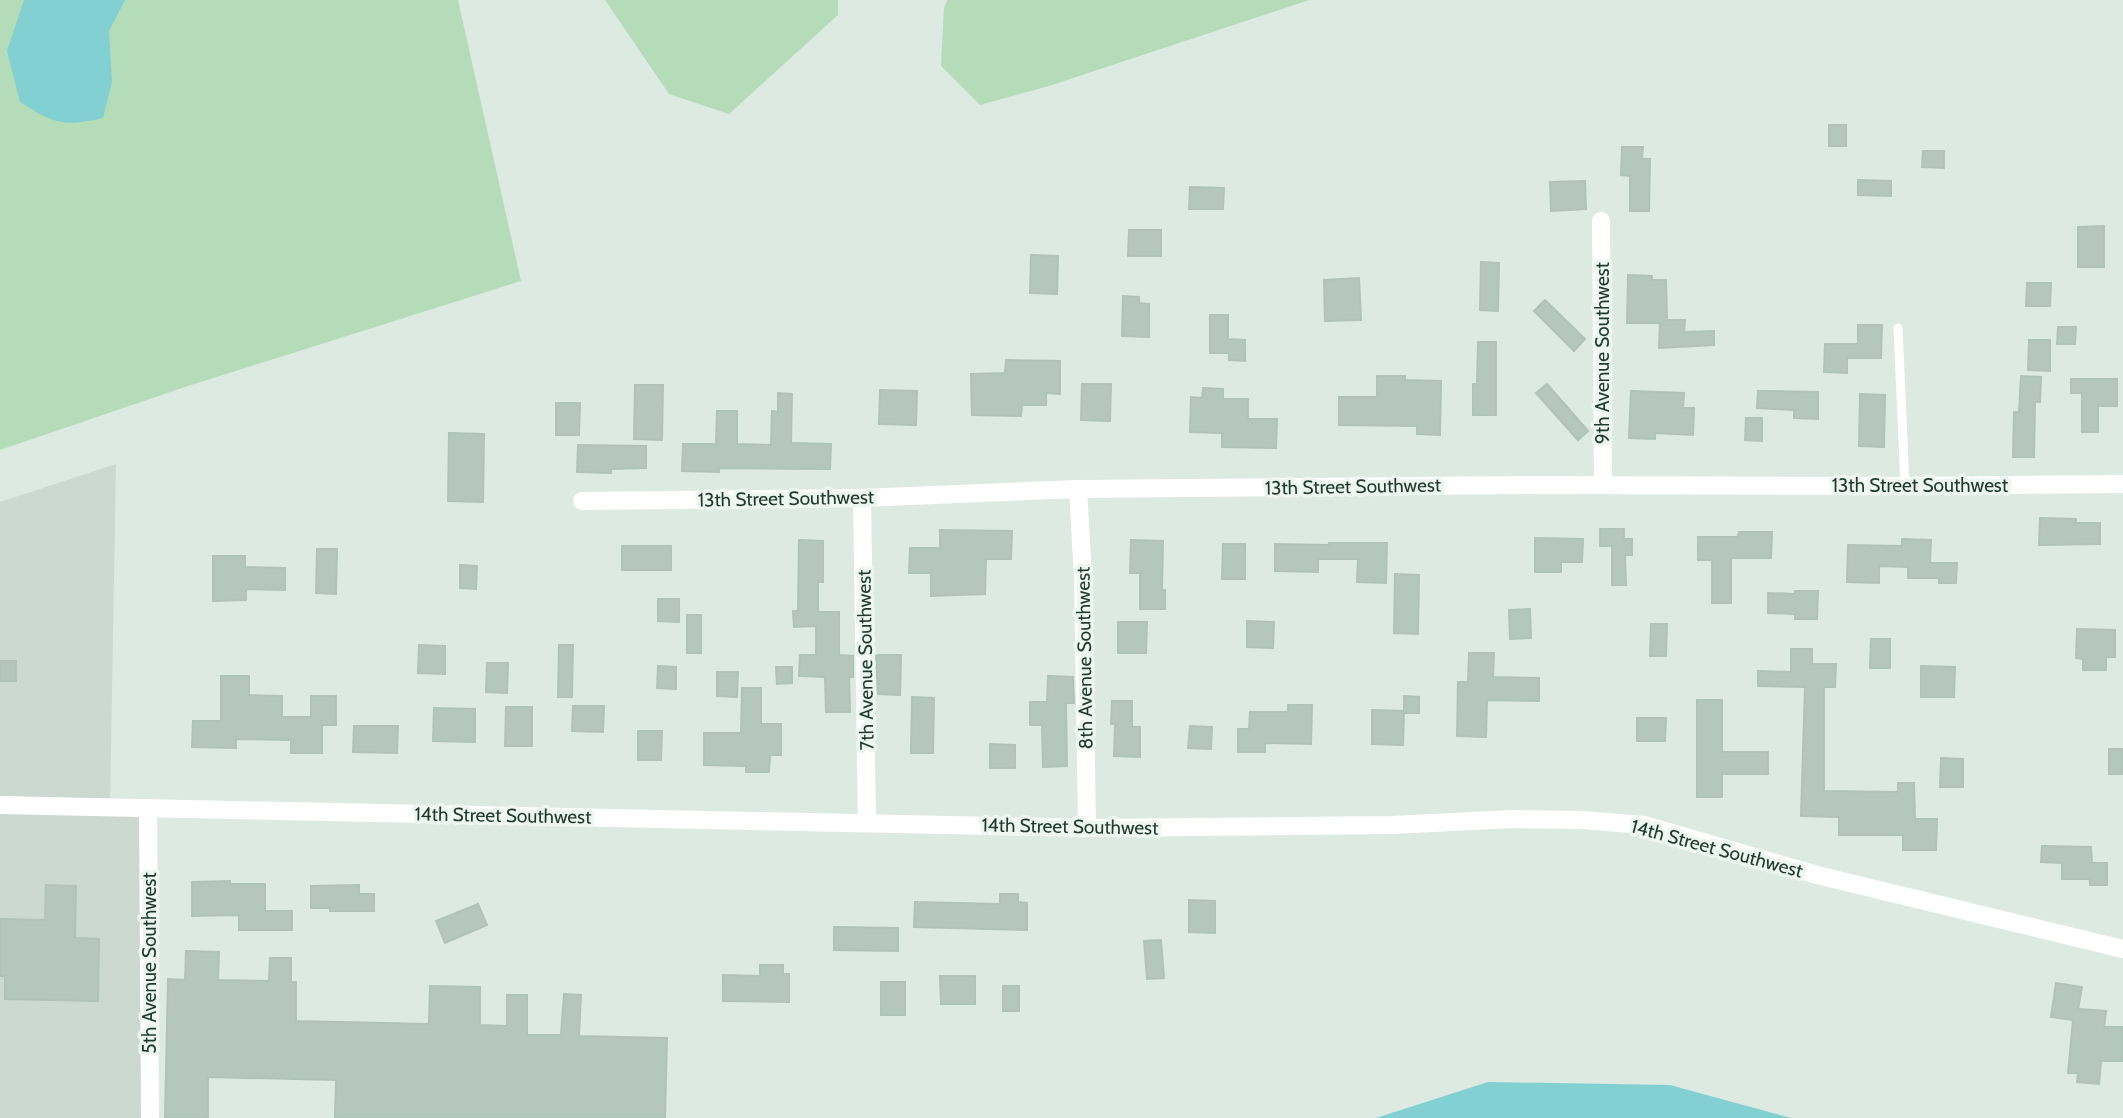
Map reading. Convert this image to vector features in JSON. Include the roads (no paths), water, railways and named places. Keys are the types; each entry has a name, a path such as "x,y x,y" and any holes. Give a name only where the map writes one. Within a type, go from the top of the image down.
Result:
{"street":[{"name":"9th Avenue Southwest","path":"1601,221 1603,485"},
{"name":"13th Street Southwest","path":"582,501 862,498 1078,489 2123,484"},
{"name":"8th Avenue Southwest","path":"1078,489 1083,577 1087,828"},
{"name":"7th Avenue Southwest","path":"862,498 867,822"},
{"name":"14th Street Southwest","path":"0,804 1087,828 1392,825 1513,819 1644,825 1818,875 2123,949"},
{"name":"5th Avenue Southwest","path":"148,808 150,1118"}],"lane":[{"path":"1898,328 1905,486"}],"water":[{"path":"24,0 125,0 109,31 112,82 103,118 60,122 20,102 7,51"},
{"path":"1488,1082 1670,1085 1791,1118 1376,1118"}]}
